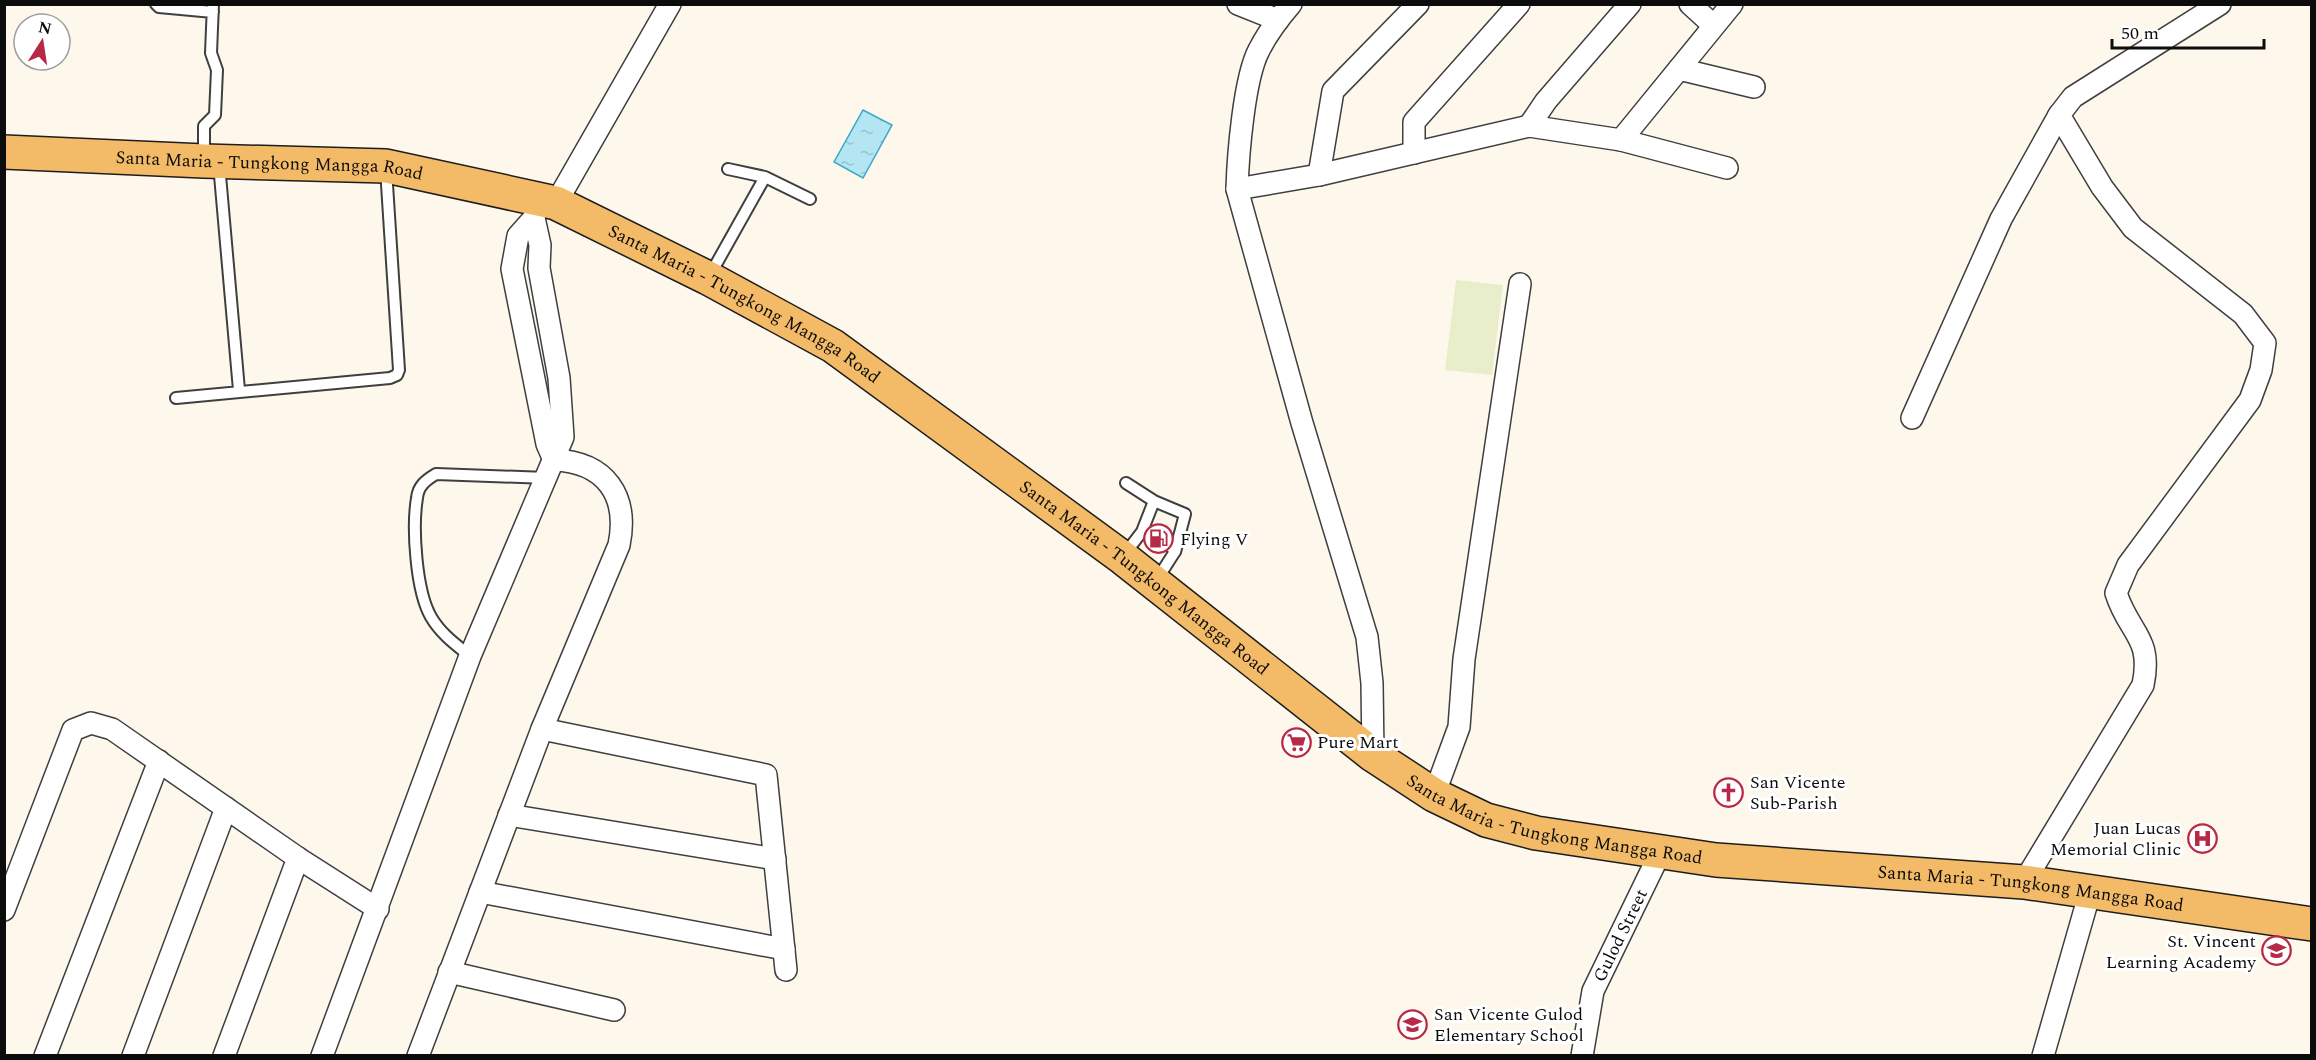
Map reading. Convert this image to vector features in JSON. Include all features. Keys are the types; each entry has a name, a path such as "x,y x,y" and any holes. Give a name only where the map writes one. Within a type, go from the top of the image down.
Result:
{"main road":[{"name":"Santa Maria - Tungkong Mangga Road","path":"4,152 386,166 543,207 708,278 833,346 1155,582 1373,755 1434,795 1486,820 1536,833 1660,853 1716,860 2024,882 2312,924"}],"street":[{"path":"322,1056 470,656 563,436 559,378 538,268 543,207 670,4"},
{"path":"1238,4 1285,12 1258,51 1251,73 1237,165 1237,189 1302,423 1367,638 1372,682 1373,755"},
{"path":"1319,175 1333,91 1418,4"},
{"path":"1414,153 1414,122 1519,4"},
{"path":"1529,126 1546,101 1629,4"},
{"path":"1690,4 1713,25"},
{"path":"1621,140 1732,4"},
{"path":"1912,418 2001,219 2059,115 2073,97 2220,4"},
{"path":"1678,69 1754,87"},
{"path":"2024,882 2143,685 2148,663 2144,645 2122,612 2116,593 2128,565 2250,400 2261,370 2265,343 2243,314 2133,228 2102,187 2059,115"},
{"path":"1237,189 1319,175 1529,126 1621,140 1727,168"},
{"path":"1434,795 1459,727 1464,659 1520,284"},
{"path":"418,1056 542,729 619,545 623,527 616,495 602,477 580,464 551,469"},
{"path":"4,910 73,730 91,723 112,729 298,858 378,909"},
{"path":"480,892 785,960 766,775 542,729"},
{"path":"45,1056 159,761"},
{"path":"133,1056 226,808"},
{"path":"509,815 775,860"},
{"name":"Gulod Street","path":"1582,1056 1593,991 1660,853"},
{"path":"224,1056 298,858"},
{"path":"2043,1056 2090,892"},
{"path":"449,972 614,1010"}],"lane":[{"path":"156,4 159,7 213,8 211,53 217,70 215,115 204,126 211,161 239,390"},
{"path":"176,398 239,390 390,378 397,375 399,370 386,166"},
{"path":"728,170 765,177 810,199"},
{"path":"708,278 765,177"},
{"path":"470,656 443,635 430,615 418,584 417,497 424,481 436,474 551,469"},
{"path":"1126,483 1154,501 1185,514 1175,552 1155,582"},
{"path":"1123,558 1143,529 1154,501"},
{"path":"1143,529 1175,552"}],"green space":[{"path":"1456,280 1503,285 1492,375 1445,370"}],"water":[{"path":"863,110 892,125 863,178 834,162"}],"place":[{"name":"Flying V","path":"1159,539"},
{"name":"Pure Mart","path":"1296,742"},
{"name":"San Vicente Sub-Parish","path":"1729,792"},
{"name":"Juan Lucas Memorial Clinic","path":"2202,838"},
{"name":"St. Vincent Learning Academy","path":"2277,951"},
{"name":"San Vicente Gulod Elementary School","path":"1413,1024"}]}
